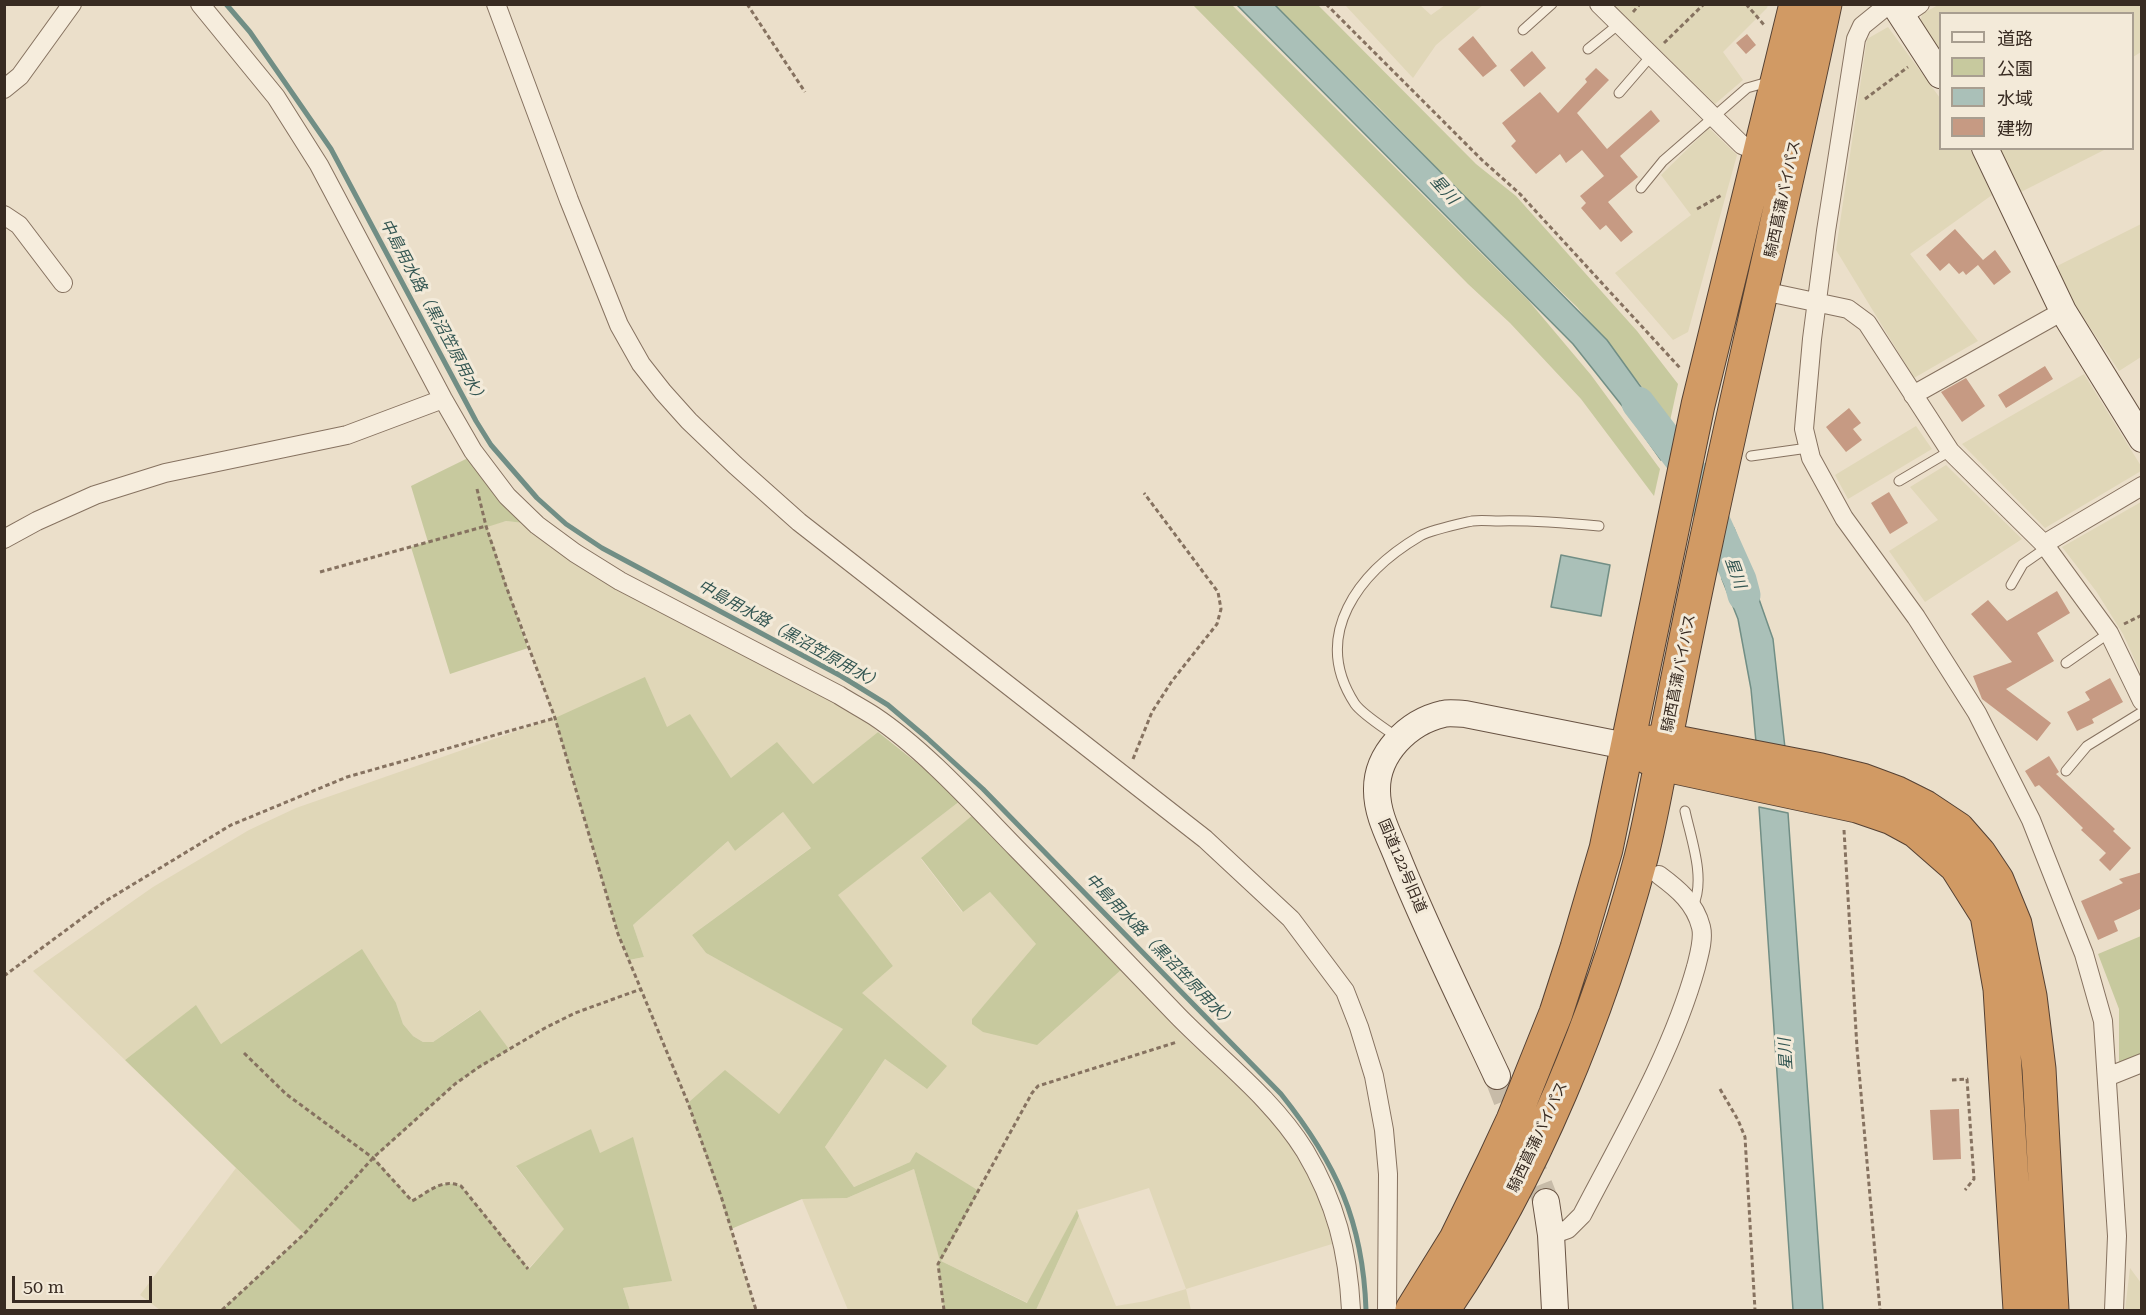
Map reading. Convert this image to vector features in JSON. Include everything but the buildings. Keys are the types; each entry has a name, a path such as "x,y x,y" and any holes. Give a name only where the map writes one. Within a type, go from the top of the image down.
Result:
{"highway":[{"name":"騎西菖蒲バイパス","path":"1443,1311 1509,1200 1540,1137 1589,1021 1609,965 1641,857 1691,612 1722,431 1761,153 1796,4"},
{"name":"騎西菖蒲バイパス","path":"1412,1311 1456,1239 1473,1206 1513,1120 1556,1013 1606,849 1626,746 1673,561 1722,431 1763,291 1825,4"},
{"path":"1722,431 1764,207 1777,169 1798,132"},
{"path":"1626,746 1721,764 1829,796 1892,818 1916,831 1956,866 1987,915 2000,988 2020,1311"},
{"path":"1829,796 1862,780 1897,793 1925,807 1958,829 1979,852 1997,880 2015,924 2034,1027 2039,1069 2052,1311"}],"street":[{"path":"4,89 20,76 72,4"},
{"path":"200,4 276,97 319,165 442,399 473,450 507,496 537,525 575,553 620,581 839,695 874,716 965,795 1138,972 1192,1031 1240,1074 1287,1127 1315,1170 1335,1214 1347,1262 1351,1311"},
{"path":"496,4 569,200 619,325 641,364 663,392 689,421 735,465 799,522 1205,839 1291,919 1345,991 1374,1076 1384,1130 1388,1174 1387,1311"},
{"path":"1599,4 1711,117 1742,145 1761,153"},
{"path":"1939,72 1926,55 1901,8 1862,26 1856,39 1826,231 1804,429 1811,458 1844,518 1916,617 1977,713 2031,820 2084,954 2103,1021 2117,1236 2114,1311"},
{"path":"1986,150 2063,311 2142,439"},
{"path":"4,215 19,225 63,282"},
{"path":"1763,291 1848,309 1867,323 1950,451 2045,546 2109,633 2142,701"},
{"path":"1913,395 2063,311"},
{"path":"4,539 37,521 95,495 165,473 347,435 442,399"},
{"path":"2045,546 2142,486"},
{"name":"国道122号旧道","path":"1497,1076 1407,882 1380,813 1377,790 1388,751 1419,723 1444,713 1465,714 1626,746"},
{"path":"1551,1235 1568,1229 1581,1215 1668,1043 1687,999 1699,953 1702,929 1693,906 1677,888 1659,875"},
{"path":"2107,1077 2142,1064"},
{"path":"1546,1202 1551,1235 1555,1311"}],"lane":[{"path":"1523,30 1552,4"},
{"path":"1588,49 1619,24"},
{"path":"1618,93 1651,56"},
{"path":"1641,188 1663,161 1747,88 1761,84 1776,89"},
{"path":"1722,431 1808,448"},
{"path":"1899,482 1950,451"},
{"path":"1399,739 1357,706 1343,682 1338,664 1338,636 1344,611 1359,588 1384,562 1421,535 1473,521 1536,520 1599,526"},
{"path":"2011,585 2024,564 2045,546"},
{"path":"2066,663 2109,633"},
{"path":"2066,771 2087,746 2142,712"},
{"path":"1685,811 1700,882 1698,897 1693,906"}],"path":[{"path":"747,4 805,92"},
{"path":"1326,4 1483,161 1520,194 1681,369"},
{"path":"1651,56 1704,4"},
{"path":"1845,114 1926,55"},
{"path":"473,450 474,474 486,526 555,718 618,933 688,1103 721,1196 756,1311"},
{"path":"1126,778 1152,712 1172,681 1217,624 1221,609 1218,592 1144,493"},
{"path":"320,572 486,526"},
{"path":"4,976 104,902 231,825 347,777 555,718"},
{"path":"1829,796 1857,1048 1880,1311"},
{"path":"222,1311 304,1234 373,1158 455,1084 545,1028 575,1013 641,989"},
{"path":"944,1311 938,1264 1038,1086 1182,1040 1192,1031"},
{"path":"244,1053 286,1094 373,1158 412,1202 444,1183 451,1182 460,1186 528,1269"},
{"path":"1952,1080 1967,1079 1974,1179 1965,1190"},
{"path":"1720,1089 1745,1137 1755,1311"}],"shaded area":[{"path":"1345,5 1420,5 1431,15 1445,5 1483,5 1436,45 1413,78"},
{"path":"1614,5 1768,5 1723,52 1743,80 1715,104"},
{"path":"1938,5 2141,5 2141,52 2134,56 2134,12 1939,12 1939,55 1919,27 1922,14"},
{"path":"1888,27 1939,97 1939,150 1970,150 1992,195 1910,254 1978,341 1914,378 1836,250 1867,39"},
{"path":"1709,128 1737,155 1688,332 1673,340 1615,273 1691,215 1661,175"},
{"path":"1999,150 2104,150 2019,193"},
{"path":"2141,224 2141,357 2119,371 2073,302 2055,267"},
{"path":"2084,374 2141,466 2141,471 2045,528 1962,444"},
{"path":"1916,426 1932,449 1848,499 1835,475"},
{"path":"1946,465 2022,539 1925,602 1889,551 1938,520 1910,487"},
{"path":"2141,502 2141,674 2123,634 2096,591 2062,547"},
{"path":"506,521 524,523 867,721 878,732 813,784 731,778 690,715 668,728 555,718 618,934 629,960 644,957 633,925 728,841 735,851 783,812 812,847 692,935 706,953 844,1029 779,1114 688,1103 721,1196 756,1310 630,1310 623,1288 671,1281 600,1153 591,1129 516,1167 565,1229 528,1269 460,1186 444,1183 412,1201 373,1158 455,1084 509,1049 479,1010 433,1042 423,1042 413,1036 403,1024 396,1003 221,1044 196,1006 125,1060 33,971 153,887 249,830 296,808 554,718 486,526"},
{"path":"960,801 974,814 921,859 962,912 990,892 1037,945 972,1019 1123,968 1175,1022 1180,1033 1244,1092 1277,1127 1296,1152 1314,1182 1323,1205 1332,1244 1186,1289 1149,1188 1077,1210 1028,1303 941,1261 938,1264 944,1310 848,1310 802,1199 847,1198 914,1169 940,1260 979,1191 910,1162 854,1187 825,1147 885,1059 927,1089 861,993 893,966 837,895"},
{"path":"236,1168 304,1234 222,1310 160,1310 140,1295"},
{"path":"1079,1216 1116,1306 1146,1301 1186,1289 1191,1310 1036,1310"},
{"path":"2130,1268 2141,1283 2141,1310 2125,1310"}],"green space":[{"path":"1193,5 1232,5 1528,300 1591,375 1660,469 1654,496 1581,399 1510,323 1468,284"},
{"path":"1274,5 1318,5 1476,164 1516,196 1637,331 1678,384 1670,421 1577,307 1492,225 1379,108"},
{"path":"468,458 524,523 506,521 487,527 528,648 450,674 411,547 428,542 411,486"},
{"path":"645,677 667,727 690,714 731,778 777,742 813,784 878,732 960,801 838,895 893,966 862,993 947,1066 927,1089 885,1059 825,1147 854,1187 910,1162 916,1152 979,1191 941,1261 1027,1303 1077,1210 1079,1216 1036,1310 944,1310 938,1264 940,1261 914,1169 847,1198 802,1199 731,1229 688,1103 725,1070 779,1114 843,1029 706,953 692,935 811,848 783,812 735,851 728,841 633,925 644,957 629,960 618,934 555,718"},
{"path":"974,814 1123,968 1037,1045 983,1032 972,1024 972,1019 1036,944 990,892 963,912 921,858"},
{"path":"2141,936 2141,1055 2119,1065 2119,1009 2098,954"},
{"path":"362,949 396,1003 403,1024 413,1036 423,1042 433,1042 480,1010 509,1049 455,1084 374,1158 412,1201 441,1185 461,1186 529,1269 564,1229 516,1166 591,1129 600,1153 633,1137 672,1281 623,1288 630,1310 222,1310 304,1234 125,1060 196,1005 221,1044"}],"water":[{"path":"1237,5 1275,5 1607,340 1669,426 1661,460 1627,412 1573,344"},
{"path":"1734,528 1773,639 1785,748 1756,742 1751,689 1738,619 1722,579"},
{"path":"1561,555 1610,565 1601,616 1551,607"},
{"path":"1759,807 1788,813 1823,1310 1793,1310"}],"waterway":[{"name":"中島用水路（黒沼笠原用水）","path":"226,4 250,32 331,149 476,421 491,445 537,498 566,524 602,548 841,676 888,705 983,789 1281,1094 1300,1119 1317,1144 1343,1194 1359,1248 1366,1310"},
{"name":"星川","path":"1638,403 1693,475 1740,580 1744,595"}],"tunnel":[{"path":"1497,1076 1546,1202"}]}
